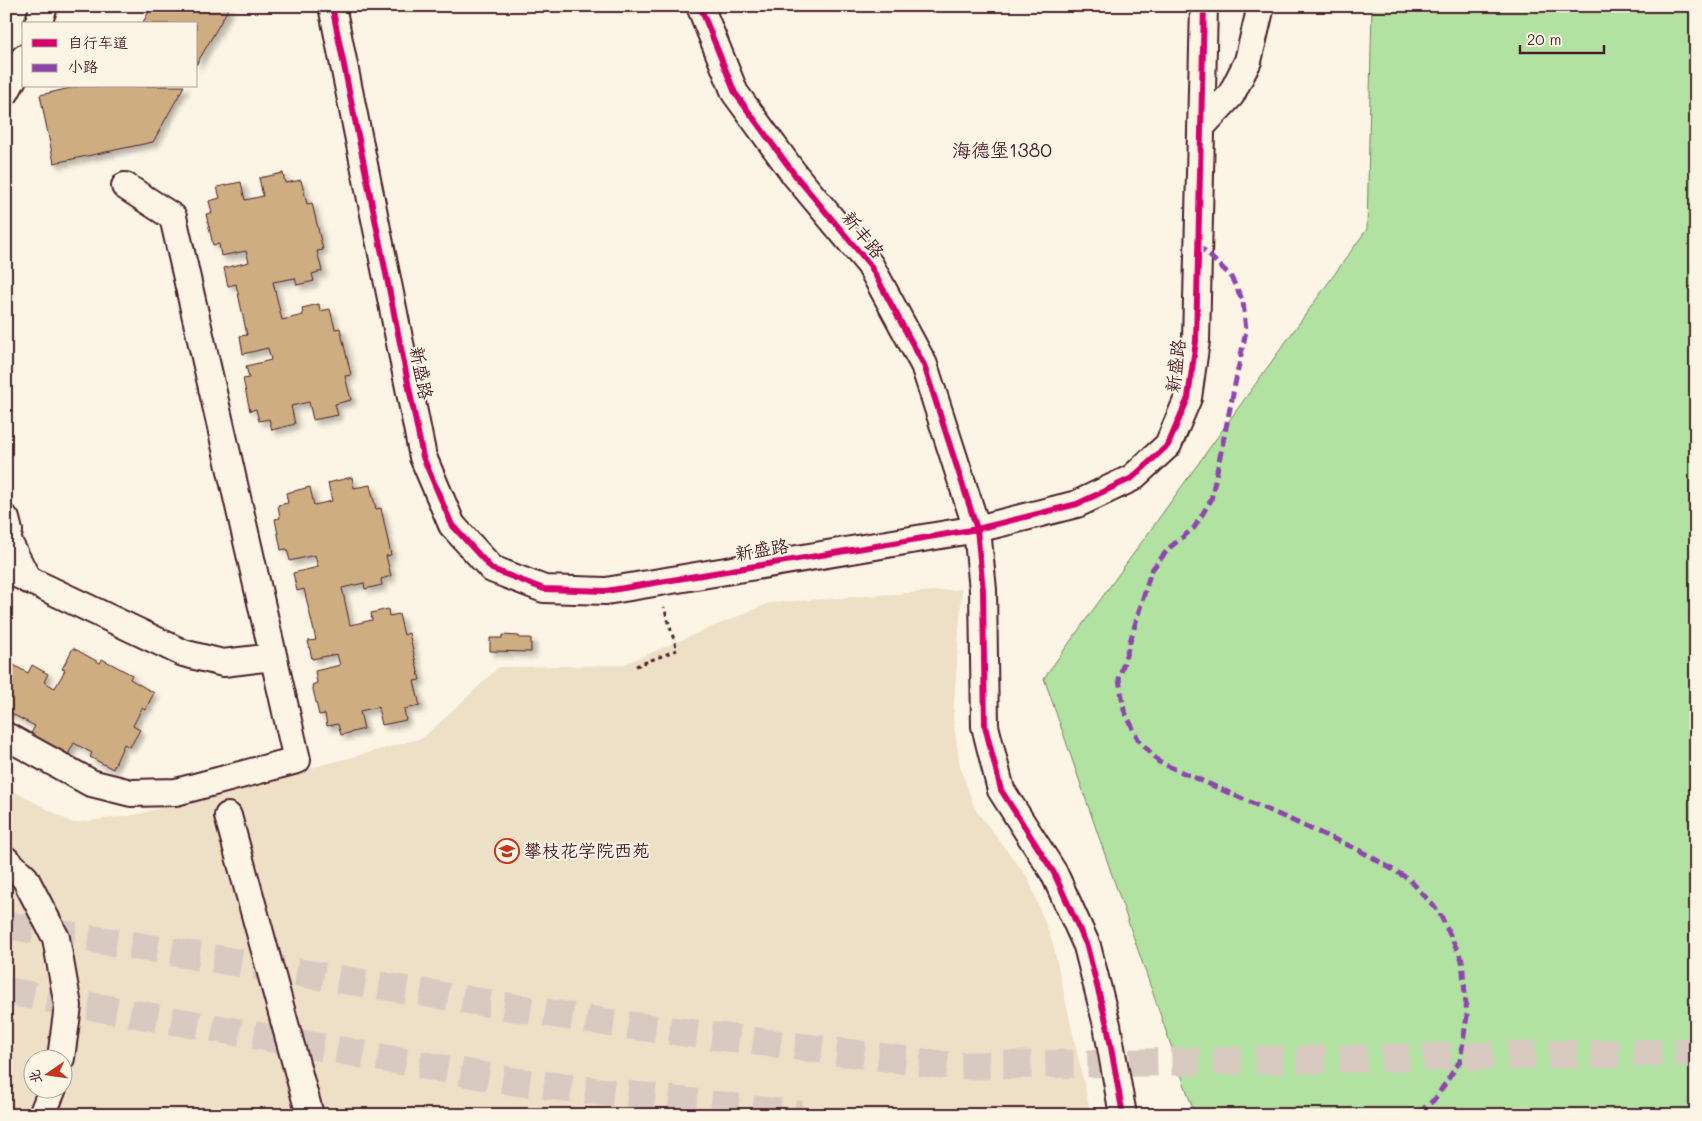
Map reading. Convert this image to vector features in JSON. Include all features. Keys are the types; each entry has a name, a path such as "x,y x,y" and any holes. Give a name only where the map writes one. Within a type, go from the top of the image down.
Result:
{"street":[{"path":"39,22 44,6"},
{"name":"新盛路","path":"332,6 423,457 452,525 492,569 544,589 606,591 978,529 1077,504 1132,478 1168,445 1188,398 1196,341 1204,6"},
{"name":"新丰路","path":"700,6 735,93 795,176 870,265 924,365 978,529 983,590 986,726 1001,790 1054,873 1088,946 1107,1025 1123,1115"},
{"path":"1201,127 1231,95 1248,62 1261,6"},
{"path":"6,92 22,62"},
{"path":"6,736 91,783 131,793 176,792 297,760 173,217 125,186"},
{"path":"6,519 9,530 7,539 17,575 183,653 223,663 273,657"},
{"path":"228,816 310,1115"},
{"path":"6,860 24,878 56,938 68,1006 62,1048"},
{"path":"42,1115 49,1098"}],"path":[{"path":"636,666 677,650 657,582"}],"shaded area":[{"name":"攀枝花学院西苑","path":"962,589 953,718 960,766 975,809 1028,878 1053,944 1091,1115 6,1115 6,787 73,823 135,815 423,738 499,667 622,665 769,603"}],"green space":[{"path":"1372,6 1696,6 1696,1115 1195,1115 1044,678 1367,229"}],"building":[{"path":"152,6 230,6 198,62 198,22 143,22"},
{"path":"70,88 183,88 153,142 54,163 40,95"},
{"path":"283,173 285,183 301,180 307,204 312,203 323,250 317,251 322,271 312,274 314,281 297,285 295,278 273,282 282,320 303,315 302,308 319,304 320,311 330,309 335,329 340,328 351,375 345,376 351,400 335,404 338,415 313,420 309,402 291,406 295,424 272,430 269,419 259,421 256,409 250,411 243,379 249,378 246,366 271,360 268,348 243,354 240,336 247,335 236,284 228,286 224,268 249,262 246,251 221,256 219,244 213,245 206,214 212,213 209,201 220,198 217,187 241,182 245,200 263,196 259,178"},
{"path":"352,477 354,488 370,485 376,509 381,508 391,555 386,556 391,576 381,579 382,585 365,589 364,583 342,588 350,625 372,620 371,613 388,609 389,616 399,614 404,635 409,633 420,680 414,681 420,706 404,709 406,720 382,725 378,707 360,711 364,729 341,735 338,724 327,726 325,714 319,715 312,685 317,683 315,671 340,665 337,654 312,659 308,641 316,640 304,589 297,591 293,573 318,567 315,555 290,561 287,549 281,550 275,519 280,518 278,505 288,503 286,493 310,487 314,505 332,501 328,483"},
{"path":"502,635 531,638 531,652 490,651 490,638 502,638"},
{"path":"73,648 100,663 102,659 132,675 130,679 154,693 145,710 142,708 133,726 140,730 130,747 124,744 113,769 90,757 92,753 74,743 65,761 27,741 35,726 6,711 6,661 28,673 32,665 48,674 44,682 55,688 65,670 62,669"}],"tunnel":[{"path":"6,925 610,1023 952,1066 1696,1052"},
{"path":"6,991 518,1082 801,1115"}],"marked path":[{"path":"1198,245 1230,275 1243,301 1246,331 1211,500 1194,528 1169,548 1151,571 1119,679 1124,710 1138,739 1159,762 1359,850 1409,879 1439,912 1462,960 1467,1016 1460,1061 1435,1099 1416,1115"}],"cycle path":[{"path":"332,6 423,457 452,525 492,569 544,589 606,591 977,529 1077,504 1132,478 1168,445 1188,398 1196,341 1204,6"},
{"path":"700,6 735,93 795,175 870,265 924,365 977,529 983,590 985,726 1001,790 1054,873 1087,946 1107,1025 1123,1115"}],"place":[{"name":"攀枝花学院西苑","path":"507,851"}],"district":[{"name":"海德堡1380","path":"1002,150"}]}
